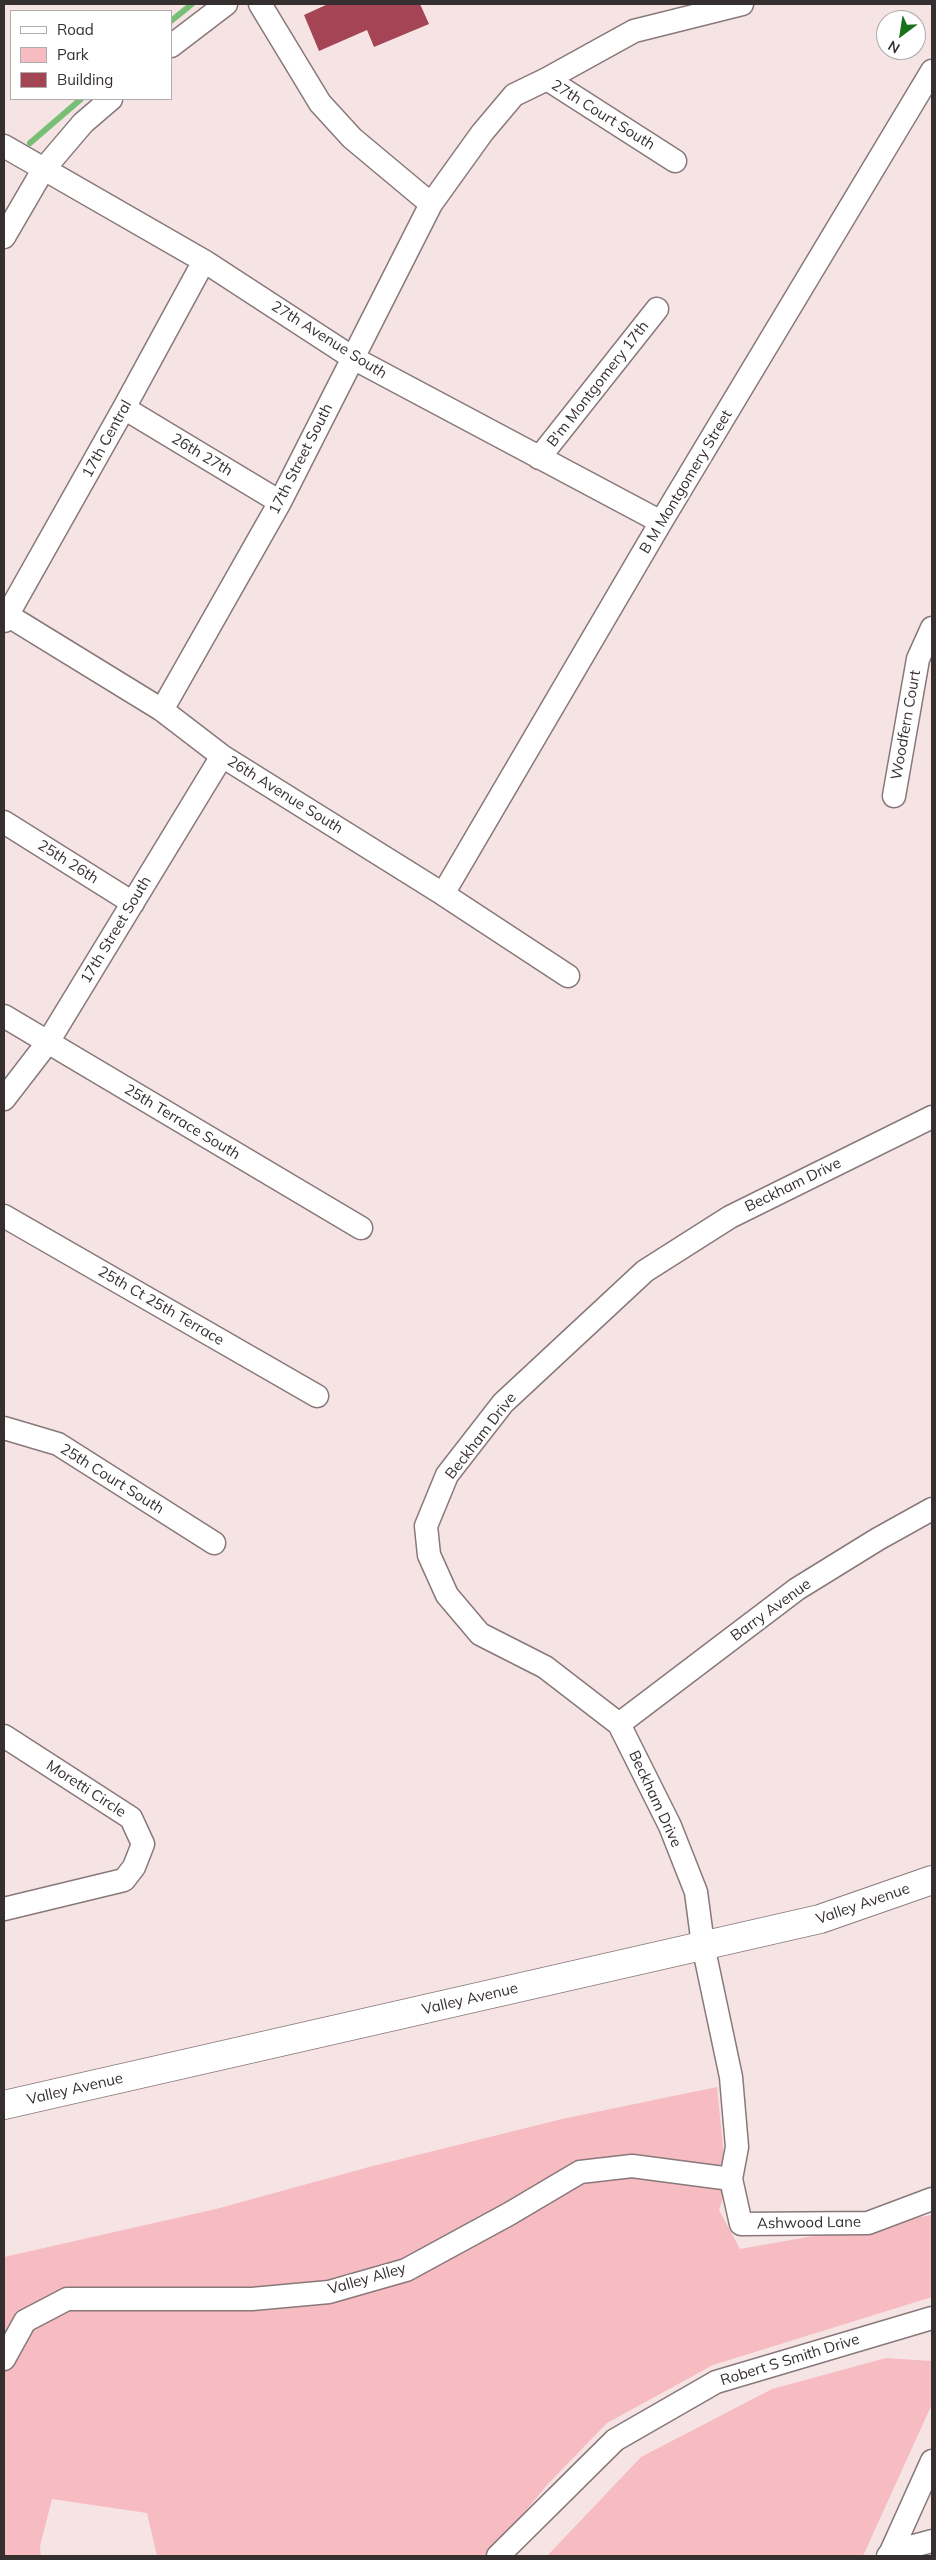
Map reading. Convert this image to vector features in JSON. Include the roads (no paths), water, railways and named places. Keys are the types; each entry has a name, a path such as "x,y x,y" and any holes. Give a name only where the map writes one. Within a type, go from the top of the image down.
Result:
{"main road":[{"name":"Valley Avenue","path":"4,2105 820,1920 932,1880"}],"street":[{"path":"172,45 226,4"},
{"path":"260,4 320,103 352,138 431,204"},
{"path":"547,79 634,31 742,4"},
{"name":"B M Montgomery Street","path":"443,894 661,522 932,71"},
{"name":"27th Court South","path":"431,204 482,132 514,96 547,79 675,161"},
{"path":"4,237 43,170 83,123 110,100"},
{"name":"27th Avenue South","path":"4,146 204,261 353,358 661,522"},
{"name":"17th Street South","path":"162,710 280,502 431,204"},
{"name":"17th Central","path":"5,616 124,408 204,261"},
{"name":"B'm Montgomery 17th","path":"539,458 657,309"},
{"name":"26th 27th","path":"124,408 280,502"},
{"name":"26th Avenue South","path":"5,616 162,710 222,756 443,894 568,976"},
{"name":"Woodfern Court","path":"894,796 918,659 932,628"},
{"name":"17th Street South","path":"4,1099 48,1042 222,756"},
{"name":"25th 26th","path":"4,822 133,902"},
{"name":"25th Terrace South","path":"4,1016 362,1228"},
{"name":"Beckham Drive","path":"731,2077 703,1945 696,1892 670,1826 619,1724 545,1667 480,1634 447,1595 429,1555 426,1526 447,1475 503,1402 645,1271 730,1216 932,1117"},
{"name":"25th Ct 25th Terrace","path":"4,1216 317,1396"},
{"name":"25th Court South","path":"4,1428 58,1444 214,1543"},
{"name":"Barry Avenue","path":"619,1724 797,1589 878,1539 932,1509"},
{"name":"Moretti Circle","path":"4,1736 131,1818 143,1844 134,1868 124,1880 4,1908"},
{"name":"Ashwood Lane","path":"731,2077 737,2147 731,2179 741,2224 868,2223 932,2199"},
{"name":"Valley Alley","path":"4,2359 25,2321 68,2299 262,2298 329,2292 406,2270 509,2214 580,2172 632,2166 731,2179"},
{"name":"Robert S Smith Drive","path":"498,2556 615,2440 716,2382 932,2318"},
{"path":"890,2554 932,2461"},
{"path":"890,2554 932,2542"}],"waterway":[{"path":"172,20 192,4"},
{"path":"30,143 80,100"}]}
